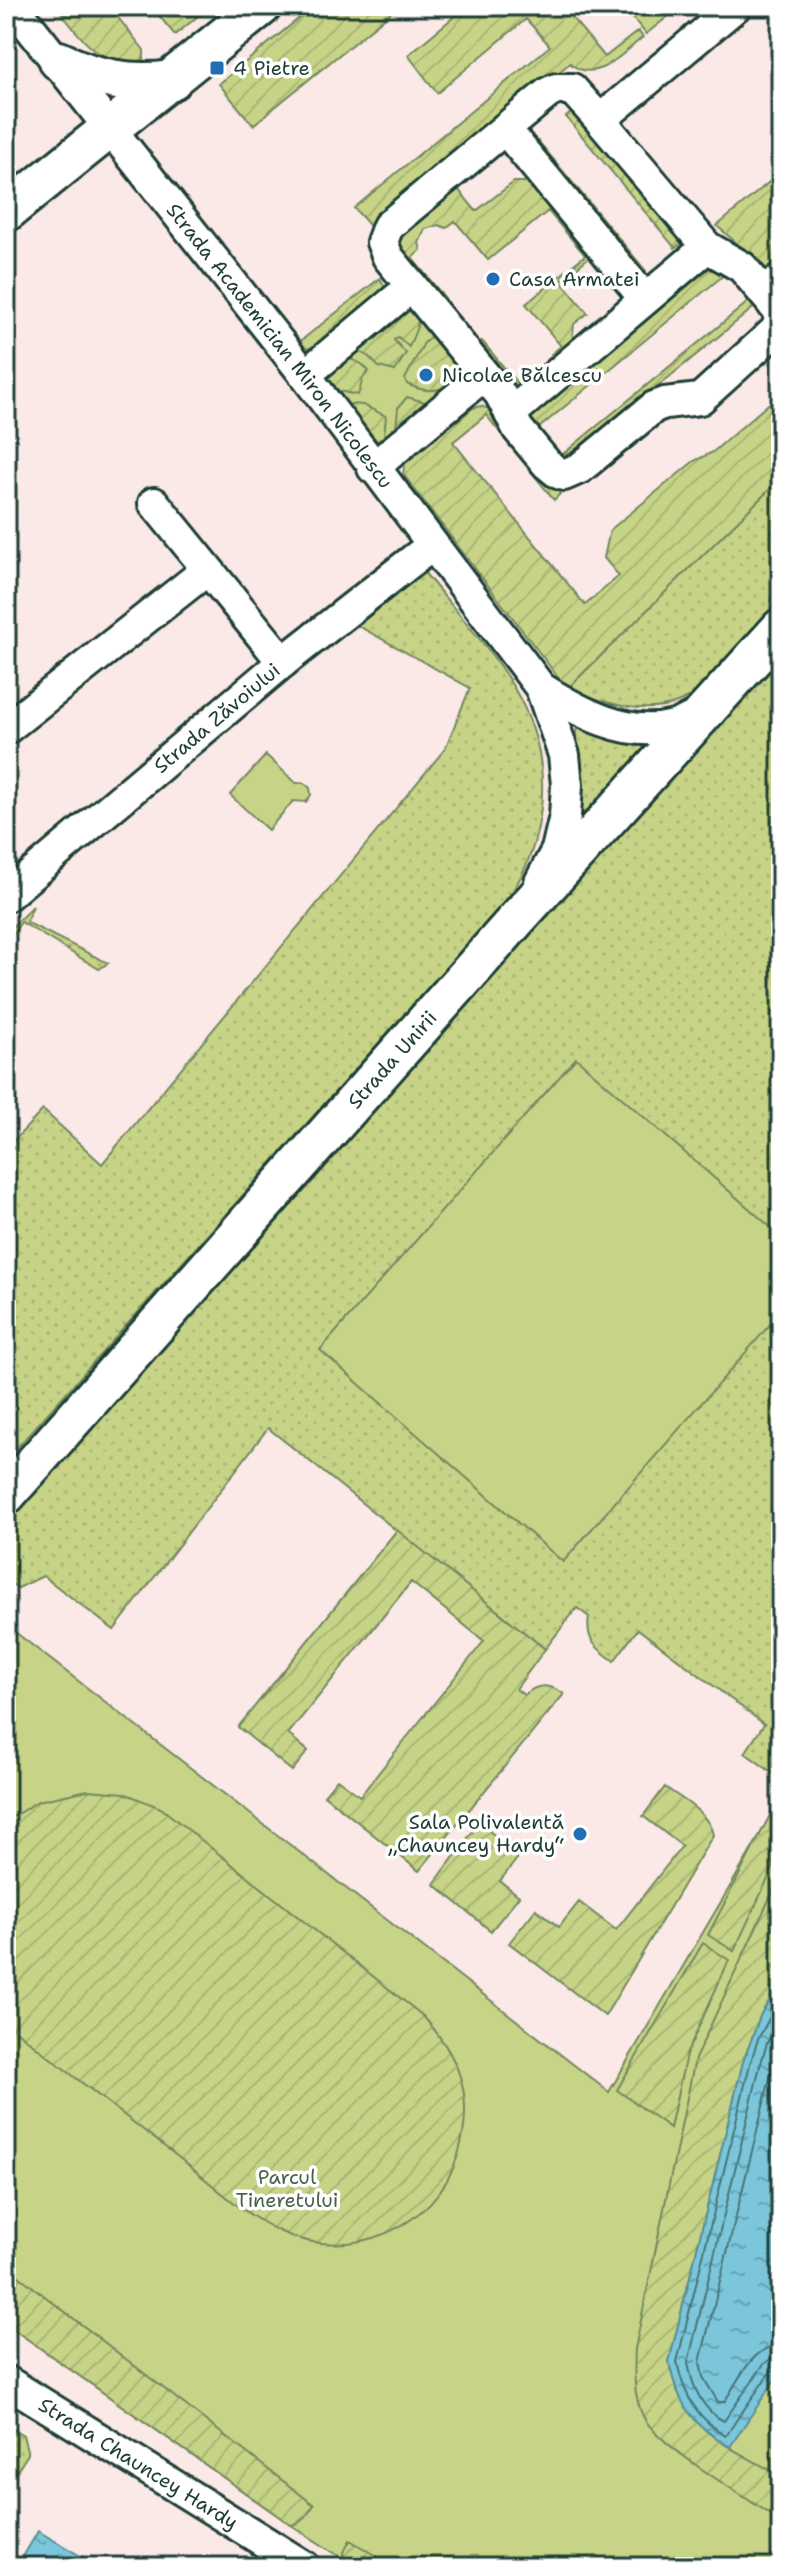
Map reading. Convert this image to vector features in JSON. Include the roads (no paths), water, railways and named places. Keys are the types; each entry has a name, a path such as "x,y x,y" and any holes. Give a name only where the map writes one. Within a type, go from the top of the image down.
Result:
{"main road":[{"path":"6,212 262,6"},
{"path":"59,61 93,76 119,82 148,84 172,80"},
{"name":"Strada Unirii","path":"6,1495 515,921 781,628"}],"street":[{"name":"Strada Academician Miron Nicolescu","path":"13,6 305,375 541,688 564,755 567,785 565,816 557,850 515,921"},
{"path":"600,120 736,6"},
{"path":"565,88 579,94 707,247 773,286 780,314 781,321 775,331 700,399 654,407 573,473 564,475 552,469 518,429 500,394 385,252 382,242 385,230 505,129 548,93 565,88"},
{"path":"505,129 645,299"},
{"path":"510,414 707,247"},
{"path":"305,375 412,286"},
{"path":"373,468 484,375"},
{"path":"154,503 283,662"},
{"name":"Strada Zăvoiului","path":"6,896 283,662 431,546"},
{"path":"8,723 207,570"},
{"name":"Strada Academician Miron Nicolescu","path":"541,688 579,711 631,727 678,725 708,708"},
{"name":"Strada Chauncey Hardy","path":"8,2383 305,2567"}],"water":[{"path":"781,1982 781,2374 730,2447 706,2430 689,2412 677,2390 669,2362 743,2062 761,2014"},
{"path":"38,2531 99,2567 17,2567"}],"place":[{"name":"4 Pietre","path":"217,68"},
{"name":"Casa Armatei","path":"493,279"},
{"name":"Nicolae Bălcescu","path":"426,375"},
{"name":"Sala Polivalentă „Chauncey Hardy“","path":"580,1834"}],"park label":[{"name":"Parcul Tineretului","path":"287,2188"}]}
